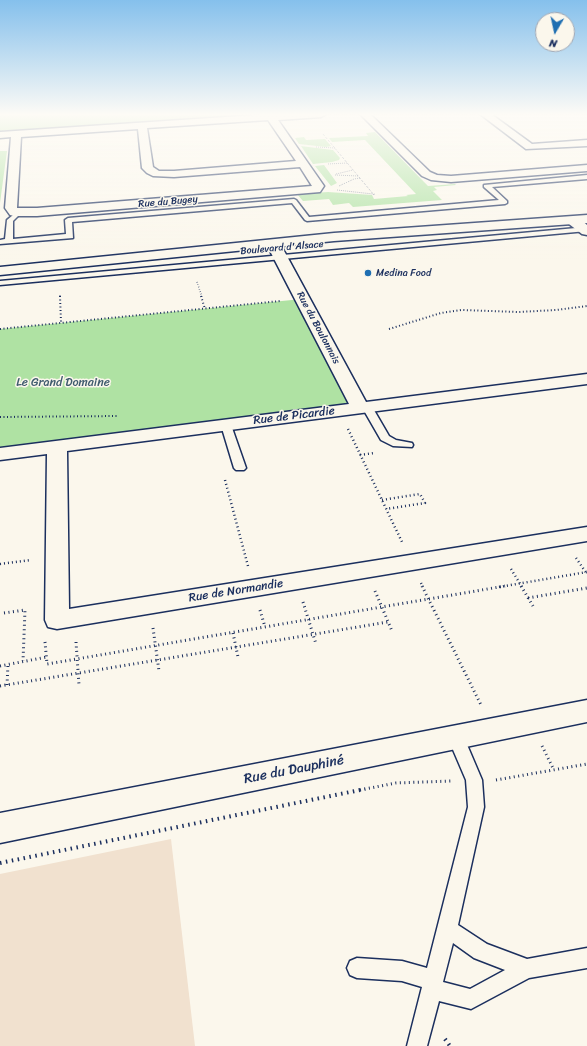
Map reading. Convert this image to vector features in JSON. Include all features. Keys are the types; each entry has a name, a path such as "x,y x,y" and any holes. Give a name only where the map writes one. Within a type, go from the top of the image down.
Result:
{"street":[{"path":"14,163 10,208 12,211 18,213"},
{"path":"147,163 150,171 157,174 302,164"},
{"path":"415,163 426,174 435,178 451,179 587,168"},
{"name":"Rue du Bugey","path":"18,213 257,195 316,189 318,186 302,164"},
{"name":"Boulevard d'Alsace","path":"0,271 334,238 584,226"},
{"name":"Boulevard d'Alsace","path":"170,254 278,253 393,234"},
{"name":"Rue du Boulonnais","path":"278,253 363,408"},
{"name":"Rue de Picardie","path":"0,454 587,379"},
{"path":"57,446 57,556 66,619"},
{"name":"Rue de Normandie","path":"66,619 587,534"},
{"name":"Rue du Dauphiné","path":"0,828 587,711"}],"lane":[{"path":"0,242 70,236 68,220 294,201 307,219 505,202 486,186 587,177"},
{"path":"9,242 10,220 18,213"},
{"path":"0,283 278,253 584,226"},
{"path":"363,408 385,438 393,443 408,445"},
{"path":"226,425 240,468"},
{"path":"417,1046 476,807 474,780 456,738"},
{"path":"447,929 481,951 527,969"},
{"path":"357,968 402,971 471,999 527,969 587,958"}],"path":[{"path":"347,163 377,198"},
{"path":"353,170 333,175 359,176"},
{"path":"360,178 354,179 334,188 338,191 374,194"},
{"path":"195,276 205,309"},
{"path":"60,289 60,322"},
{"path":"0,329 302,299"},
{"path":"389,328 402,326 441,313 460,310 518,312 556,310 587,306"},
{"path":"339,411 401,540"},
{"path":"224,476 253,588 265,627"},
{"path":"382,500 420,494 425,503 386,509"},
{"path":"498,549 533,606"},
{"path":"0,564 57,556"},
{"path":"412,563 481,705 488,703"},
{"path":"366,570 392,631"},
{"path":"78,685 77,659 66,619 45,633 47,664 77,659 156,646 233,633 587,572"},
{"path":"296,581 316,644"},
{"path":"528,598 587,588"},
{"path":"150,605 159,671"},
{"path":"4,613 25,610 23,661"},
{"path":"25,618 30,616"},
{"path":"0,686 388,622"},
{"path":"233,633 238,657"},
{"path":"0,666 47,657"},
{"path":"7,685 8,664"},
{"path":"530,722 554,770"},
{"path":"0,863 396,783 500,780 587,764"}],"shaded area":[{"path":"171,839 195,1046 0,1046 0,874"}],"green space":[{"path":"0,163 5,163 0,203"},
{"path":"387,163 405,163 428,186 456,185 434,187 437,190 433,191 442,200 353,207 349,203 333,205 329,199 303,201 297,194 328,192 372,195 374,199 416,194"},
{"path":"324,165 337,183 331,186 315,166"},
{"name":"Le Grand Domaine","path":"302,299 360,408 0,454 0,329"}],"place":[{"name":"Medina Food","path":"368,273"}]}
